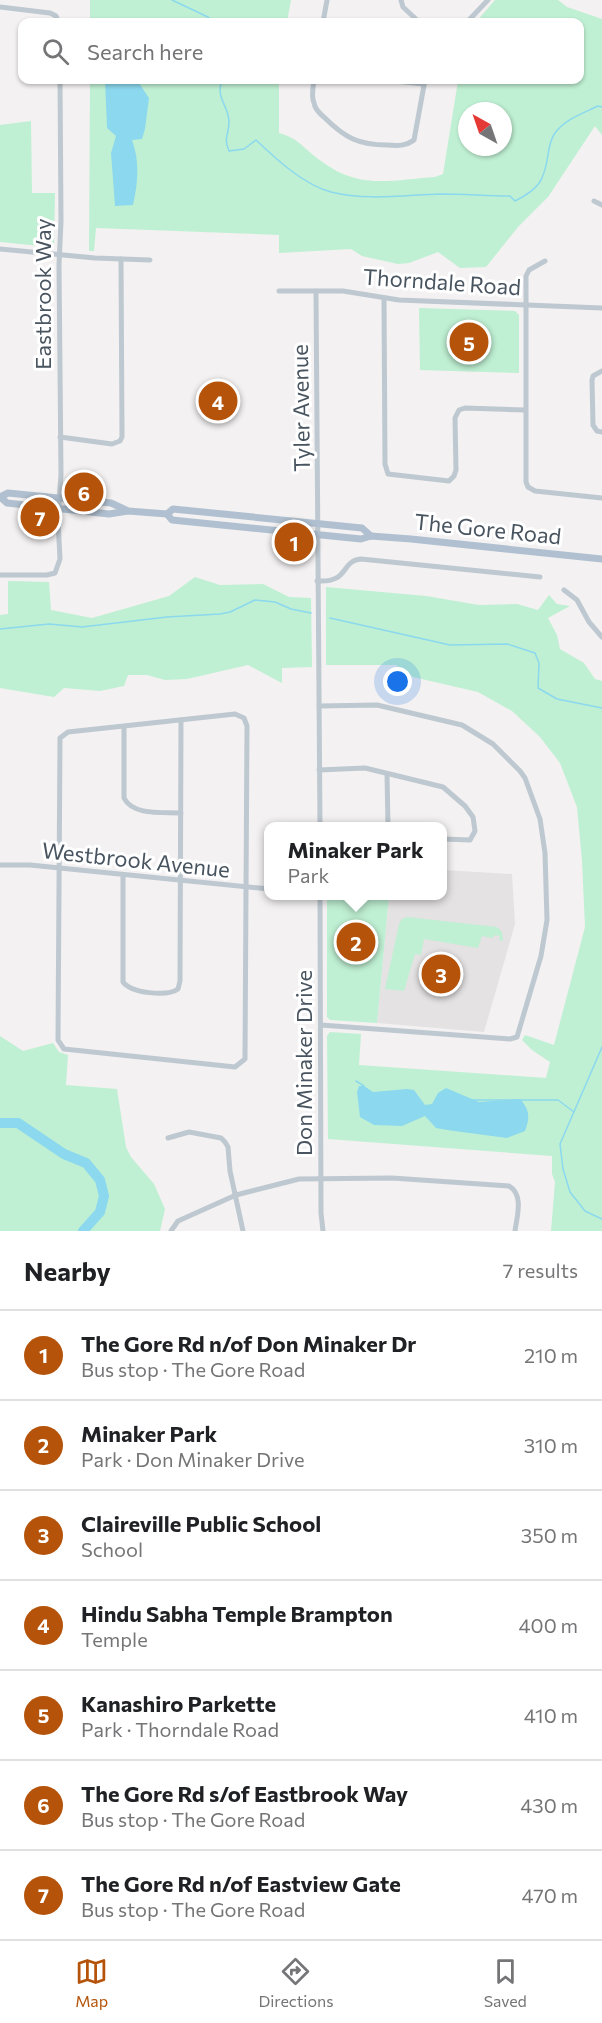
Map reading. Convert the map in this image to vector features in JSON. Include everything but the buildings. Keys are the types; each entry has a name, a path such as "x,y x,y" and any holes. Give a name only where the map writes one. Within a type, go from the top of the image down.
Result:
{"main road":[{"name":"The Gore Road","path":"128,511 111,503 8,493 0,497 7,503 109,514 128,511 167,514 173,509 362,528 371,536"},
{"name":"The Gore Road","path":"167,514 172,520 361,539 371,536 602,559"}],"street":[{"path":"324,18 327,0"},
{"path":"402,0 403,8 414,18"},
{"path":"471,18 488,0"},
{"path":"0,7 50,13 57,18"},
{"name":"Eastbrook Way","path":"0,575 55,573 60,559 60,84"},
{"path":"314,84 313,96 317,111 340,133 358,142 371,145 408,144 414,140 424,84"},
{"path":"594,201 602,205"},
{"path":"0,249 150,260"},
{"path":"60,437 112,444 120,441 122,437 121,259"},
{"path":"545,261 529,270 526,276 526,482 528,487 535,491 602,498"},
{"name":"Thorndale Road","path":"279,291 350,291 399,300 602,308"},
{"name":"Tyler Avenue","path":"316,291 318,524"},
{"path":"384,298 385,464 388,474 448,481 454,476 456,470 455,418 459,410 465,408 525,410"},
{"path":"602,371 593,376 592,380 593,425 597,431 602,432"},
{"path":"318,524 320,822"},
{"path":"317,581 332,581 342,574 351,562 362,559 540,577"},
{"path":"564,590 577,600 589,622 602,637"},
{"path":"319,705 382,705 462,725 493,744 520,771 537,807 545,853 547,920 541,956 517,1037 510,1039 321,1025"},
{"path":"235,714 244,718 246,722 245,1055 242,1062 235,1066 61,1047 58,1040 60,738 68,732 181,720 235,714"},
{"path":"123,876 123,982 131,990 170,994 177,989 180,981 181,720"},
{"path":"124,727 124,798 128,805 135,809 181,813"},
{"path":"320,770 365,768 443,787 469,811 475,825 474,836 470,840 447,839"},
{"path":"387,774 388,822"},
{"name":"Westbrook Avenue","path":"0,866 30,865 264,889"},
{"name":"Don Minaker Drive","path":"320,900 323,1231"},
{"path":"168,1138 189,1132 221,1138 228,1147 230,1171 243,1231"},
{"path":"171,1231 178,1221 236,1195 299,1179 392,1178 509,1186 516,1190 519,1196 515,1231"}],"shaded area":[{"path":"447,870 512,874 515,924 484,1032 377,1023 389,900 447,900"}],"green space":[{"path":"90,0 291,0 288,18 90,18"},
{"path":"495,0 558,0 567,7 602,19 602,135 595,126 548,197 518,227 486,267 460,268 438,252 409,263 398,264 362,256 351,249 279,253 279,235 96,228 94,251 89,251 90,84 279,84 279,133 297,141 335,170 362,180 376,181 435,177 443,174 458,84 584,84 584,18 479,18"},
{"path":"31,121 32,193 55,193 54,244 51,247 0,242 0,125"},
{"path":"419,308 515,311 519,315 519,373 420,370"},
{"path":"195,577 220,585 263,584 289,597 311,598 312,667 282,668 282,683 248,665 187,679 165,680 147,675 128,675 124,686 100,691 64,688 54,697 0,688 0,615 8,614 8,581 49,582 51,610 92,618 169,596"},
{"path":"326,587 426,596 479,605 517,604 538,610 549,595 557,604 570,606 548,618 557,635 560,649 584,663 595,679 602,681 602,1231 551,1231 555,1182 552,1174 552,1156 328,1139 327,1036 330,1032 361,1034 359,1065 546,1078 550,1062 522,1040 525,1035 554,1045 585,927 577,807 560,763 540,737 512,711 478,692 413,677 396,665 326,665"},
{"path":"327,900 389,900 377,1023 330,1020 327,1017"},
{"path":"407,917 497,927 502,932 503,941 499,940 500,936 494,935 493,938 482,936 478,948 424,939 421,955 415,954 404,991 385,989 399,924"},
{"path":"0,1036 23,1051 53,1043 59,1052 68,1055 66,1085 117,1089 126,1147 131,1157 154,1184 165,1209 160,1231 0,1231"}],"water":[{"path":"105,84 140,84 149,98 142,139 132,140 137,172 133,205 115,206 111,153 116,136 107,128"},
{"path":"359,1086 364,1086 373,1092 414,1090 425,1105 432,1104 438,1093 446,1088 479,1102 520,1099 526,1107 528,1122 525,1131 507,1138 436,1128 425,1116 402,1126 374,1125 360,1117 357,1092"}],"waterway":[{"path":"172,0 209,18"},
{"path":"221,84 221,97 228,116 229,126 226,139 229,151 244,149 256,140 281,163 311,184 331,192 358,196 458,194 510,196 515,201 539,183 545,171 551,140 559,128 581,114 598,106 602,107"},
{"path":"0,629 49,624 82,627 167,617 220,614 230,612 255,600 275,602 291,609 311,613"},
{"path":"330,618 450,645 507,644 535,653 539,663 538,688 557,699 602,708"},
{"path":"602,1047 560,1144 563,1169 570,1192 585,1211 602,1219"},
{"path":"356,1081 364,1086"},
{"path":"471,1100 558,1100 574,1112"},
{"path":"0,1123 18,1123 64,1154 86,1163 100,1180 104,1196 100,1212 83,1231"}],"place":[{"name":"Kanashiro Parkette","path":"469,342"},
{"name":"Hindu Sabha Temple Brampton","path":"218,401"},
{"name":"The Gore Rd s/of Eastbrook Way","path":"84,492"},
{"name":"The Gore Rd n/of Eastview Gate","path":"40,517"},
{"name":"The Gore Rd n/of Don Minaker Dr","path":"294,542"},
{"name":"Minaker Park","path":"356,942"},
{"name":"Claireville Public School","path":"441,974"}]}
